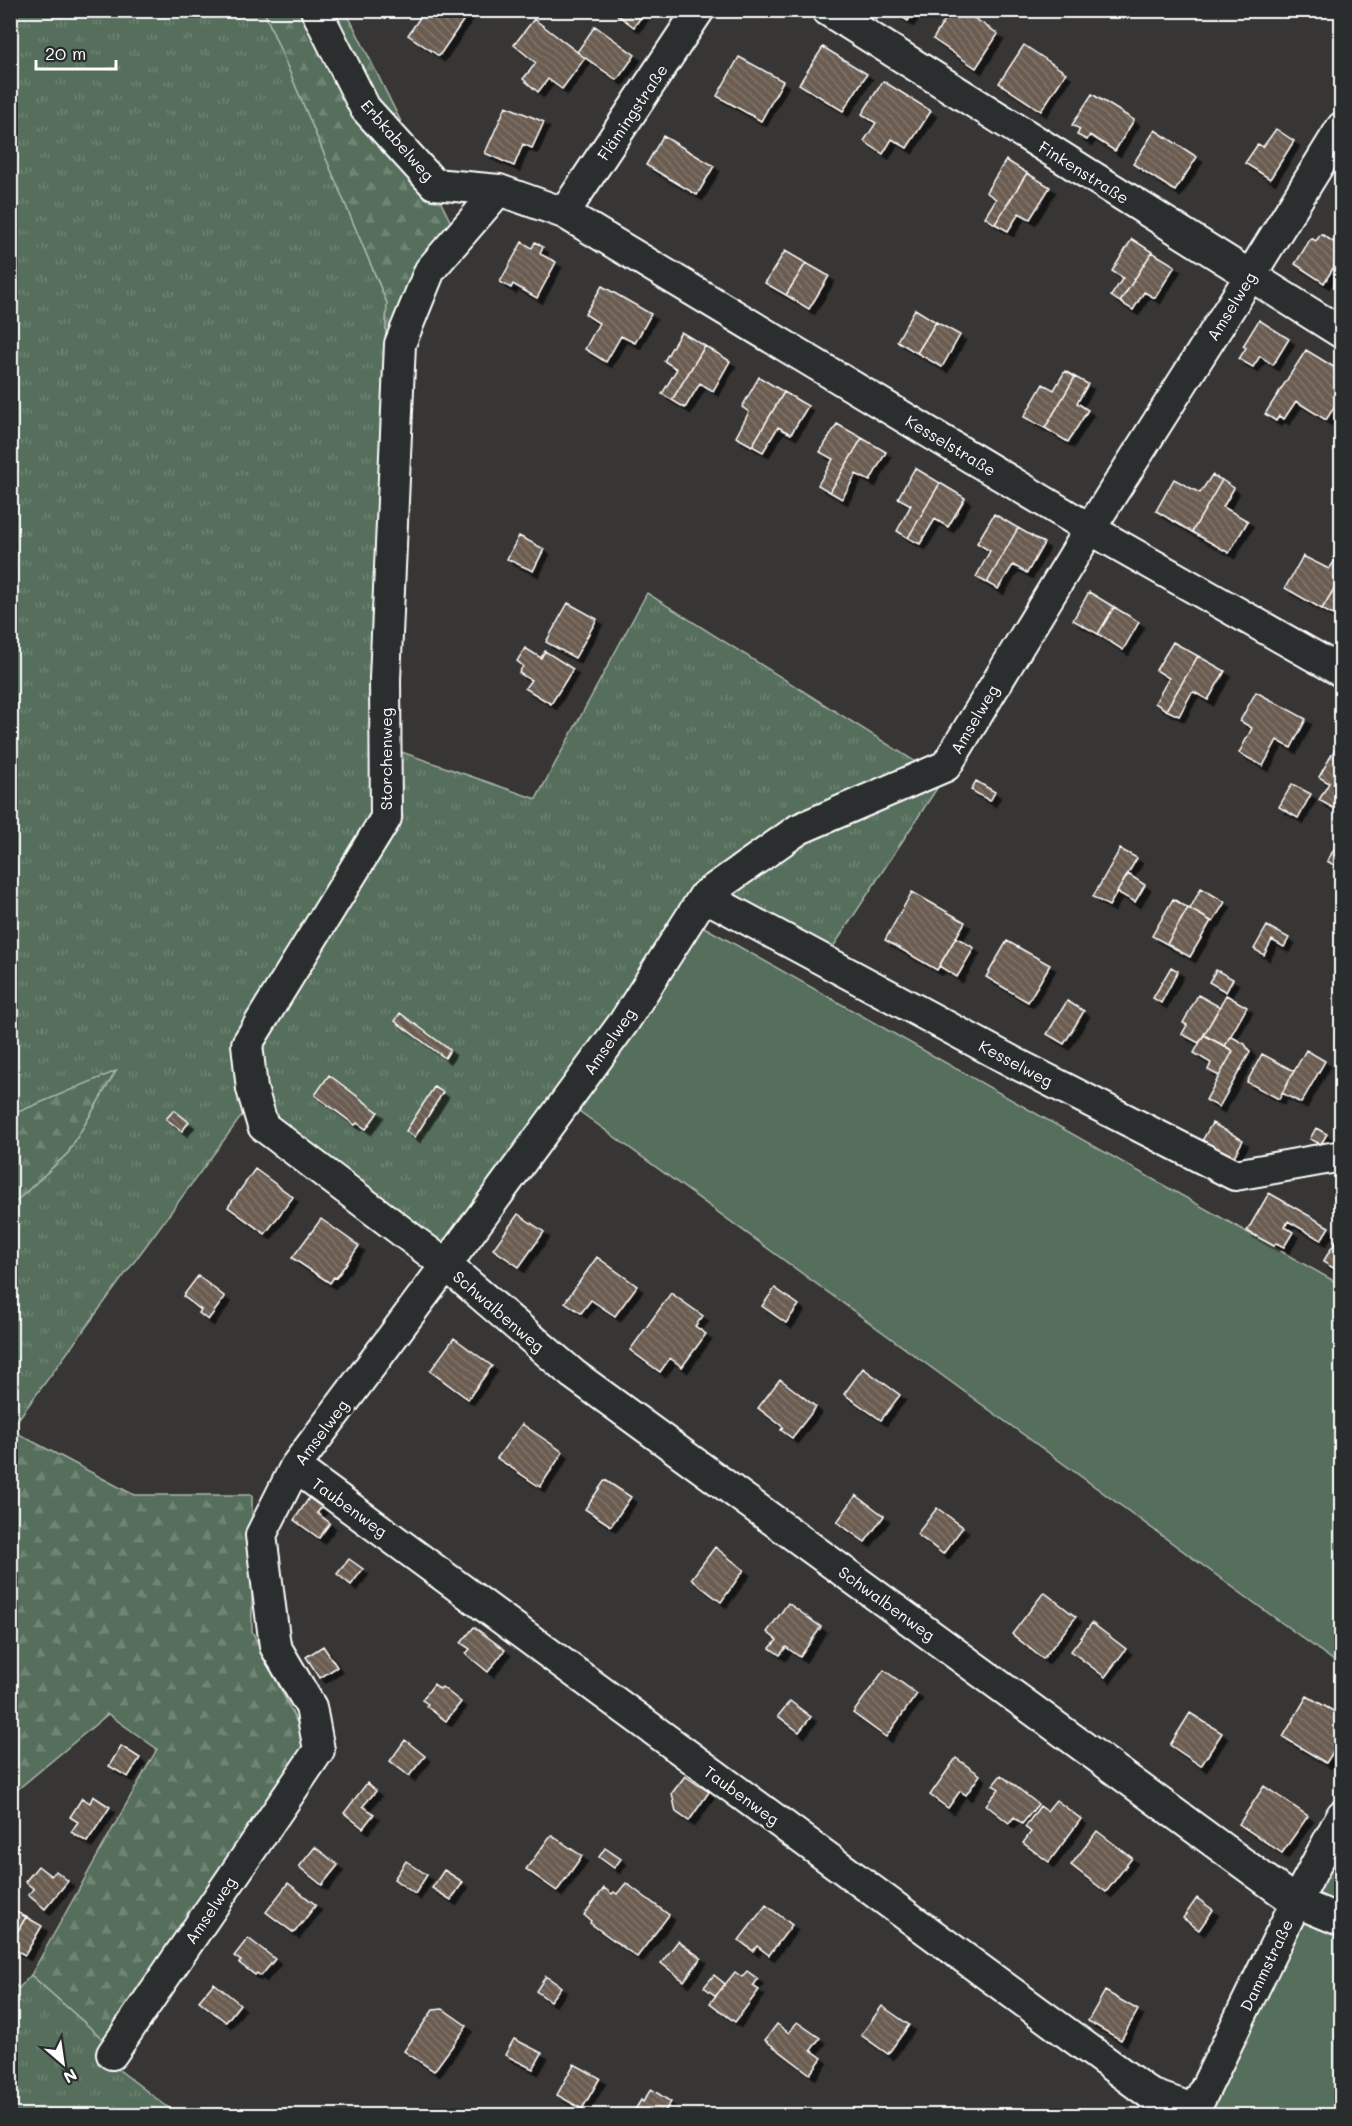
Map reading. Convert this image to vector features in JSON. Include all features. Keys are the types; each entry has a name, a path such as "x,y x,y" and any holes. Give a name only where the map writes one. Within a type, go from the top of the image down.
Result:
{"street":[{"name":"Erbkabelweg","path":"316,10 365,108 434,184 499,190 564,213"},
{"name":"Flämingstraße","path":"564,213 699,10"},
{"name":"Finkenstraße","path":"827,10 1341,333"},
{"name":"Amselweg","path":"112,2054 319,1750 311,1707 275,1646 261,1535 295,1467 624,1022 704,896 799,829 946,766 1090,529 1341,127"},
{"name":"Storchenweg","path":"446,1265 263,1126 252,1089 248,1044 386,818 385,680 400,344 430,270 499,190"},
{"name":"Kesselstraße","path":"564,213 1090,529 1341,672"},
{"name":"Kesselweg","path":"704,896 1015,1063 1236,1175 1341,1156"},
{"name":"Schwalbenweg","path":"446,1265 573,1374 1296,1902 1341,1921"},
{"name":"Taubenweg","path":"295,1467 1150,2094 1194,2113"},
{"name":"Dammstraße","path":"1194,2113 1296,1902 1341,1815"}],"green space":[{"path":"11,11 264,11 387,303 370,741 536,799 647,593 943,779 822,964 705,910 446,1260 243,1114 11,1429 11,1206 68,1153 115,1072 11,1115"},
{"path":"264,11 346,11 461,243 385,354 387,303"},
{"path":"695,922 1341,1285 1341,1666 564,1100"},
{"path":"116,1071 68,1153 11,1206 11,1115"},
{"path":"11,1430 134,1495 252,1495 252,1631 309,1747 104,2040 31,1975 157,1749 108,1714 11,1795"},
{"path":"1341,1821 1341,2115 1192,2116"},
{"path":"31,1975 104,2040 97,2053 178,2115 11,2115 10,1981 19,1988"}],"building":[{"path":"425,10 469,12 439,56 408,35"},
{"path":"611,10 646,10 634,27"},
{"path":"891,10 915,10 908,21"},
{"path":"951,10 962,10 998,34 976,68 933,39"},
{"path":"534,19 585,58 562,89 548,79 538,92 523,79 536,63 514,45"},
{"path":"595,26 635,55 617,80 577,52"},
{"path":"1024,45 1066,73 1041,111 999,83"},
{"path":"823,47 867,74 843,111 799,84"},
{"path":"739,57 783,81 761,121 717,96"},
{"path":"883,81 931,111 907,148 892,139 883,154 864,141 876,123 862,114"},
{"path":"1092,94 1134,120 1115,151 1090,135 1087,140 1077,135 1080,129 1072,125"},
{"path":"506,106 544,122 532,148 523,144 514,166 485,153"},
{"path":"1276,129 1294,141 1270,179 1245,163 1258,144 1263,147"},
{"path":"1155,130 1197,157 1175,191 1133,164"},
{"path":"663,136 714,166 697,195 646,165"},
{"path":"1006,160 1027,173 995,224 985,217 996,199 986,192"},
{"path":"1027,173 1050,187 1030,219 1019,213 1008,231 995,224"},
{"path":"1321,234 1342,247 1337,255 1340,257 1324,283 1295,264 1311,238 1316,241"},
{"path":"1132,239 1152,252 1120,302 1111,296 1123,278 1112,271"},
{"path":"522,242 532,248 535,242 543,247 540,254 556,262 537,298 513,284 511,288 500,282"},
{"path":"785,251 806,263 786,295 765,283"},
{"path":"1152,252 1175,266 1155,298 1144,292 1133,310 1120,302"},
{"path":"806,263 829,276 809,309 786,295"},
{"path":"602,286 651,314 635,343 621,336 606,362 585,349 599,323 585,314"},
{"path":"915,309 936,322 917,353 897,341"},
{"path":"1259,320 1289,339 1273,365 1260,356 1253,367 1239,359 1246,348 1243,346"},
{"path":"936,322 960,335 942,367 917,353"},
{"path":"681,332 705,346 672,400 662,394 677,369 664,361"},
{"path":"705,346 730,361 713,391 700,383 685,408 672,400"},
{"path":"1306,350 1342,372 1342,395 1326,420 1296,401 1284,419 1279,416 1276,421 1265,414"},
{"path":"1065,371 1075,377 1045,428 1024,417 1043,384 1054,390"},
{"path":"759,377 784,392 752,446 736,437 749,412 742,407"},
{"path":"1075,377 1088,384 1077,403 1088,410 1068,442 1045,428"},
{"path":"784,392 808,406 791,434 778,427 763,452 752,446"},
{"path":"837,424 862,438 830,492 818,485 833,459 820,452"},
{"path":"862,438 886,452 870,481 856,474 842,499 830,492"},
{"path":"915,468 940,483 908,538 897,531 911,505 898,498"},
{"path":"1212,475 1222,480 1192,532 1156,511 1174,479 1200,493"},
{"path":"1222,480 1234,488 1223,507 1248,521 1229,553 1192,532"},
{"path":"940,483 965,498 948,527 935,519 920,544 908,538"},
{"path":"994,514 1018,528 987,583 976,577 990,551 977,543"},
{"path":"1018,528 1044,543 1027,573 1013,565 998,589 987,583"},
{"path":"519,536 544,549 533,571 507,559"},
{"path":"1342,551 1342,575 1322,609 1285,588 1303,556 1329,569"},
{"path":"1342,575 1342,620 1322,609"},
{"path":"1089,592 1114,607 1098,634 1073,620"},
{"path":"568,603 597,619 575,658 546,642"},
{"path":"1114,607 1139,622 1123,650 1098,634"},
{"path":"1173,642 1198,656 1166,710 1155,703 1169,678 1156,670"},
{"path":"525,648 541,658 545,651 573,669 551,704 525,688 531,680 519,673 523,666 517,661"},
{"path":"1198,656 1225,671 1208,700 1194,692 1179,716 1166,710"},
{"path":"1256,692 1306,719 1291,748 1277,740 1263,766 1239,753 1252,728 1240,721"},
{"path":"1340,740 1342,741 1342,813 1319,800 1329,783 1319,777"},
{"path":"976,781 995,792 990,801 971,790"},
{"path":"1292,784 1311,794 1298,818 1279,807"},
{"path":"1342,836 1342,870 1327,861"},
{"path":"1120,849 1137,858 1109,906 1093,897"},
{"path":"1128,874 1145,885 1135,902 1117,892"},
{"path":"1201,888 1225,902 1213,922 1190,909"},
{"path":"912,892 965,922 937,970 885,940"},
{"path":"1173,899 1188,908 1167,944 1152,936"},
{"path":"1188,908 1211,921 1190,957 1167,944"},
{"path":"1267,926 1289,938 1284,947 1272,940 1264,955 1254,949"},
{"path":"956,937 974,948 957,977 939,966"},
{"path":"1007,941 1050,965 1028,1002 986,977"},
{"path":"1171,967 1178,971 1161,1003 1153,998"},
{"path":"1216,970 1233,979 1226,992 1209,982"},
{"path":"1198,995 1220,1007 1199,1043 1182,1034 1187,1025 1183,1023"},
{"path":"1226,995 1247,1007 1225,1046 1204,1035"},
{"path":"1067,1001 1084,1011 1064,1044 1047,1034"},
{"path":"400,1013 450,1050 445,1058 395,1021"},
{"path":"1204,1035 1233,1051 1219,1076 1208,1070 1211,1063 1194,1053"},
{"path":"1230,1036 1245,1044 1250,1052 1219,1107 1206,1100 1233,1051 1225,1046"},
{"path":"1306,1050 1325,1061 1301,1103 1282,1093"},
{"path":"1262,1054 1294,1071 1279,1099 1247,1082"},
{"path":"329,1075 378,1112 366,1129 357,1123 355,1125 315,1095"},
{"path":"434,1087 443,1092 415,1137 406,1131"},
{"path":"174,1110 189,1122 182,1131 166,1119"},
{"path":"1212,1123 1243,1140 1232,1160 1201,1143"},
{"path":"1316,1128 1327,1134 1321,1144 1310,1139"},
{"path":"255,1169 293,1197 265,1234 228,1207"},
{"path":"1269,1193 1329,1227 1321,1240 1288,1221 1285,1227 1293,1232 1284,1247 1276,1243 1274,1246 1247,1231"},
{"path":"518,1214 544,1232 519,1267 493,1249"},
{"path":"321,1219 359,1246 330,1283 292,1258"},
{"path":"1342,1234 1342,1273 1323,1262"},
{"path":"597,1257 637,1286 615,1316 591,1300 581,1313 565,1302"},
{"path":"198,1276 225,1297 208,1320 199,1313 201,1310 183,1296"},
{"path":"775,1288 799,1305 786,1323 762,1306"},
{"path":"671,1293 703,1316 695,1326 706,1334 682,1367 670,1358 660,1372 630,1350"},
{"path":"454,1338 492,1366 468,1399 430,1371"},
{"path":"863,1368 900,1395 881,1420 844,1394"},
{"path":"780,1379 816,1407 792,1438 781,1430 783,1427 758,1408"},
{"path":"522,1424 563,1452 540,1487 497,1458"},
{"path":"605,1480 631,1497 611,1526 585,1509"},
{"path":"856,1495 884,1516 865,1542 837,1522"},
{"path":"309,1498 322,1507 317,1513 330,1523 319,1538 294,1520"},
{"path":"937,1508 963,1527 943,1554 917,1534"},
{"path":"715,1547 744,1570 721,1602 691,1579"},
{"path":"349,1559 363,1569 351,1585 337,1574"},
{"path":"1044,1592 1076,1617 1043,1659 1012,1634"},
{"path":"788,1603 821,1627 800,1657 786,1647 780,1655 770,1648 777,1640 767,1632"},
{"path":"1092,1623 1126,1649 1105,1677 1071,1651"},
{"path":"474,1627 505,1650 488,1672 466,1654 470,1649 461,1643"},
{"path":"323,1646 337,1667 320,1678 306,1657"},
{"path":"884,1670 917,1694 886,1737 853,1713"},
{"path":"434,1684 440,1689 442,1687 461,1702 446,1721 426,1706 428,1704 422,1700"},
{"path":"1307,1696 1342,1716 1342,1738 1326,1763 1283,1737"},
{"path":"790,1701 811,1717 799,1732 778,1716"},
{"path":"1190,1713 1222,1733 1201,1766 1170,1745"},
{"path":"405,1740 425,1756 409,1776 390,1761"},
{"path":"121,1746 140,1758 128,1777 109,1766"},
{"path":"956,1758 980,1775 966,1795 960,1791 948,1808 930,1795"},
{"path":"1001,1775 1038,1804 1022,1824 1014,1817 1009,1823 986,1805 999,1789 993,1785"},
{"path":"685,1776 709,1792 689,1821 676,1812 672,1793"},
{"path":"367,1783 376,1791 363,1806 374,1814 363,1828 344,1813"},
{"path":"1264,1786 1308,1816 1282,1853 1239,1824"},
{"path":"93,1796 110,1807 87,1842 71,1832 78,1822 70,1817 82,1798 90,1803"},
{"path":"1056,1800 1081,1819 1049,1862 1023,1843 1031,1832 1025,1827 1040,1806 1047,1811"},
{"path":"1097,1831 1132,1858 1106,1892 1071,1865"},
{"path":"551,1835 582,1856 557,1891 526,1869"},
{"path":"315,1847 338,1865 322,1885 299,1867"},
{"path":"605,1848 621,1859 614,1868 599,1857"},
{"path":"406,1861 427,1875 415,1894 394,1879"},
{"path":"38,1866 51,1876 56,1871 68,1881 45,1909 28,1895 34,1889 25,1882"},
{"path":"444,1870 463,1882 451,1900 432,1888"},
{"path":"288,1883 316,1905 294,1933 266,1912"},
{"path":"626,1883 669,1915 637,1957 590,1923 591,1921 584,1915 604,1888 612,1894 614,1892 617,1894"},
{"path":"1197,1898 1213,1910 1199,1930 1183,1918"},
{"path":"766,1905 792,1925 769,1955 757,1946 753,1951 739,1940"},
{"path":"11,1909 26,1917 14,1937 10,1935"},
{"path":"26,1917 42,1926 25,1955 10,1947 10,1944"},
{"path":"248,1938 275,1959 261,1976 257,1973 255,1975 239,1963 241,1961 234,1956"},
{"path":"678,1941 701,1958 684,1981 661,1963"},
{"path":"747,1971 758,1979 753,1986 759,1990 735,2022 710,2003 735,1972 742,1977"},
{"path":"714,1975 725,1984 716,1996 704,1987"},
{"path":"546,1976 561,1987 550,2001 536,1991"},
{"path":"214,1983 240,2004 226,2022 199,2001"},
{"path":"1105,1991 1138,2010 1121,2040 1088,2021"},
{"path":"882,2006 909,2025 888,2054 861,2035"},
{"path":"443,2009 467,2026 434,2071 404,2051 433,2010"},
{"path":"797,2022 820,2038 811,2050 822,2058 810,2074 765,2040 777,2024 789,2033"},
{"path":"514,2039 542,2053 533,2069 505,2055"},
{"path":"574,2064 600,2078 582,2109 557,2095"},
{"path":"651,2089 671,2102 664,2116 631,2116 641,2100 643,2102"}]}
